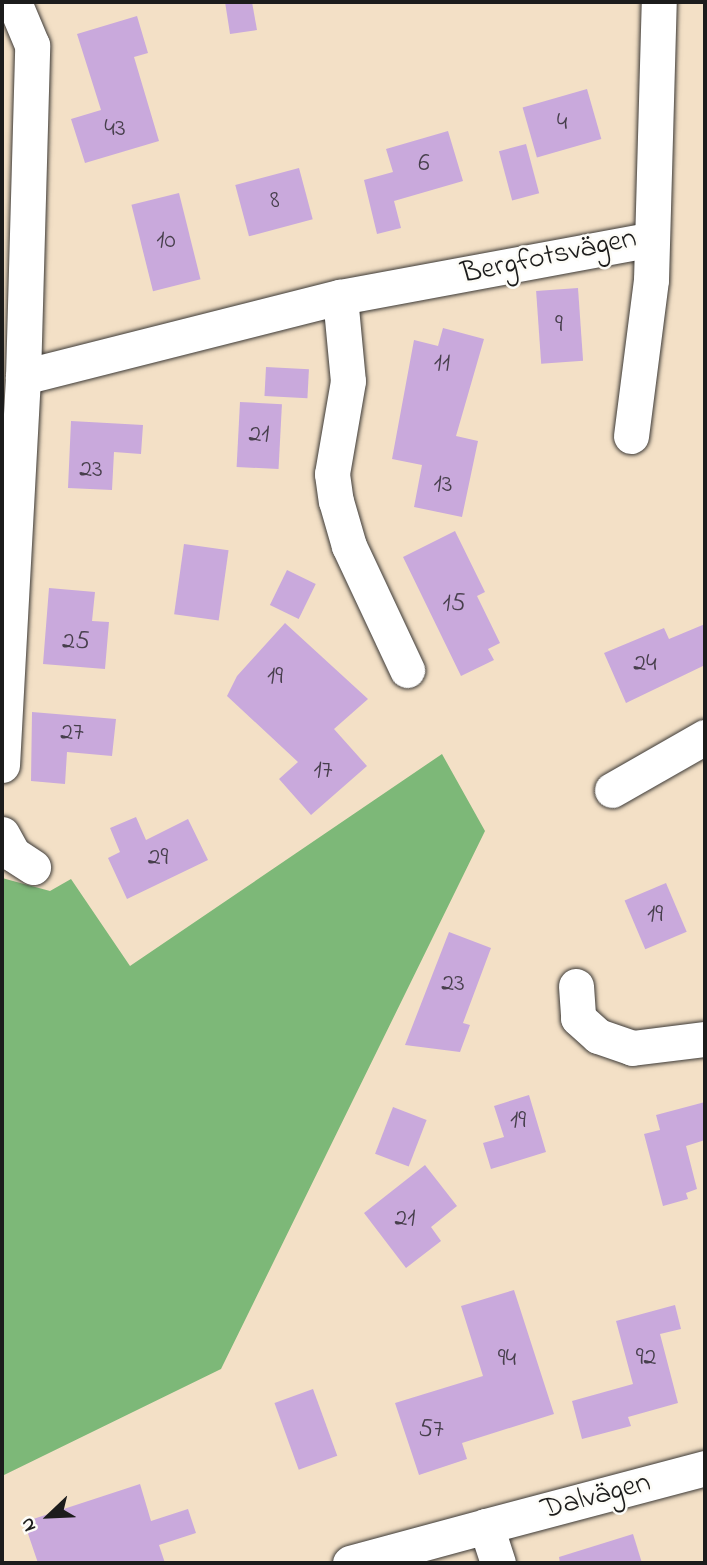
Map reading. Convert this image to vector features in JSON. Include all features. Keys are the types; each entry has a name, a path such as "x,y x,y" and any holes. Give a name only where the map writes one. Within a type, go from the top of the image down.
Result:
{"street":[{"path":"2,765 23,377 32,45 14,2"},
{"name":"Bergfotsvägen","path":"23,377 340,297 649,240 658,146 659,2"},
{"path":"631,436 647,339 649,240"},
{"path":"340,297 348,381 332,474 336,501 349,546 407,670"},
{"path":"612,790 705,737"},
{"path":"2,834 13,854 33,867"},
{"path":"576,986 578,1018 598,1036 632,1048 705,1039"},
{"name":"Dalvägen","path":"350,1563 705,1468"},
{"path":"486,1526 498,1563"}],"green space":[{"path":"442,754 485,831 221,1369 2,1476 2,878 50,891 71,879 130,966"}],"building":[{"path":"225,2 252,2 257,30 230,34"},
{"path":"137,16 148,53 134,57 159,141 85,163 71,119 101,110 77,34"},
{"path":"587,89 601,139 537,157 523,107"},
{"path":"448,131 463,181 394,201 401,228 377,234 364,180 393,172 386,149"},
{"path":"526,144 539,193 512,201 499,151"},
{"path":"299,168 313,219 249,236 235,185"},
{"path":"179,193 201,279 153,291 131,205"},
{"path":"578,288 583,361 541,364 536,291"},
{"path":"443,328 484,339 456,436 478,441 462,517 414,507 422,465 392,459 414,340 438,346"},
{"path":"266,367 309,369 307,398 264,396"},
{"path":"240,402 282,404 279,469 237,467"},
{"path":"71,421 143,425 141,454 114,452 112,490 68,488"},
{"path":"455,531 485,592 477,596 500,643 488,649 494,660 461,676 403,557"},
{"path":"184,544 229,550 219,621 174,614"},
{"path":"287,570 316,584 299,619 270,605"},
{"path":"49,588 95,592 92,621 109,622 105,669 43,664"},
{"path":"285,623 368,699 334,729 367,766 311,815 279,779 298,762 227,696 237,676"},
{"path":"705,624 705,665 626,703 604,653 664,628 669,639"},
{"path":"32,712 116,719 112,756 67,752 65,784 31,781"},
{"path":"136,817 146,840 188,819 208,860 127,899 108,858 120,852 110,828"},
{"path":"666,883 687,932 645,949 625,901"},
{"path":"449,932 491,948 463,1023 470,1025 460,1052 405,1045"},
{"path":"529,1095 546,1152 491,1169 483,1143 504,1137 494,1106"},
{"path":"705,1102 705,1140 686,1146 697,1189 686,1193 688,1199 663,1206 644,1134 660,1130 656,1115"},
{"path":"393,1107 427,1120 409,1167 375,1154"},
{"path":"425,1165 457,1206 431,1227 441,1241 406,1268 364,1213"},
{"path":"514,1290 554,1414 462,1443 467,1459 419,1475 395,1403 483,1376 461,1306"},
{"path":"675,1305 681,1329 660,1334 678,1403 628,1417 631,1426 582,1439 572,1401 633,1384 616,1321"},
{"path":"313,1389 337,1456 299,1470 274,1403"},
{"path":"140,1484 151,1521 188,1509 196,1533 159,1545 165,1563 38,1563 24,1522"},
{"path":"633,1534 642,1563 560,1563 559,1557"}]}
